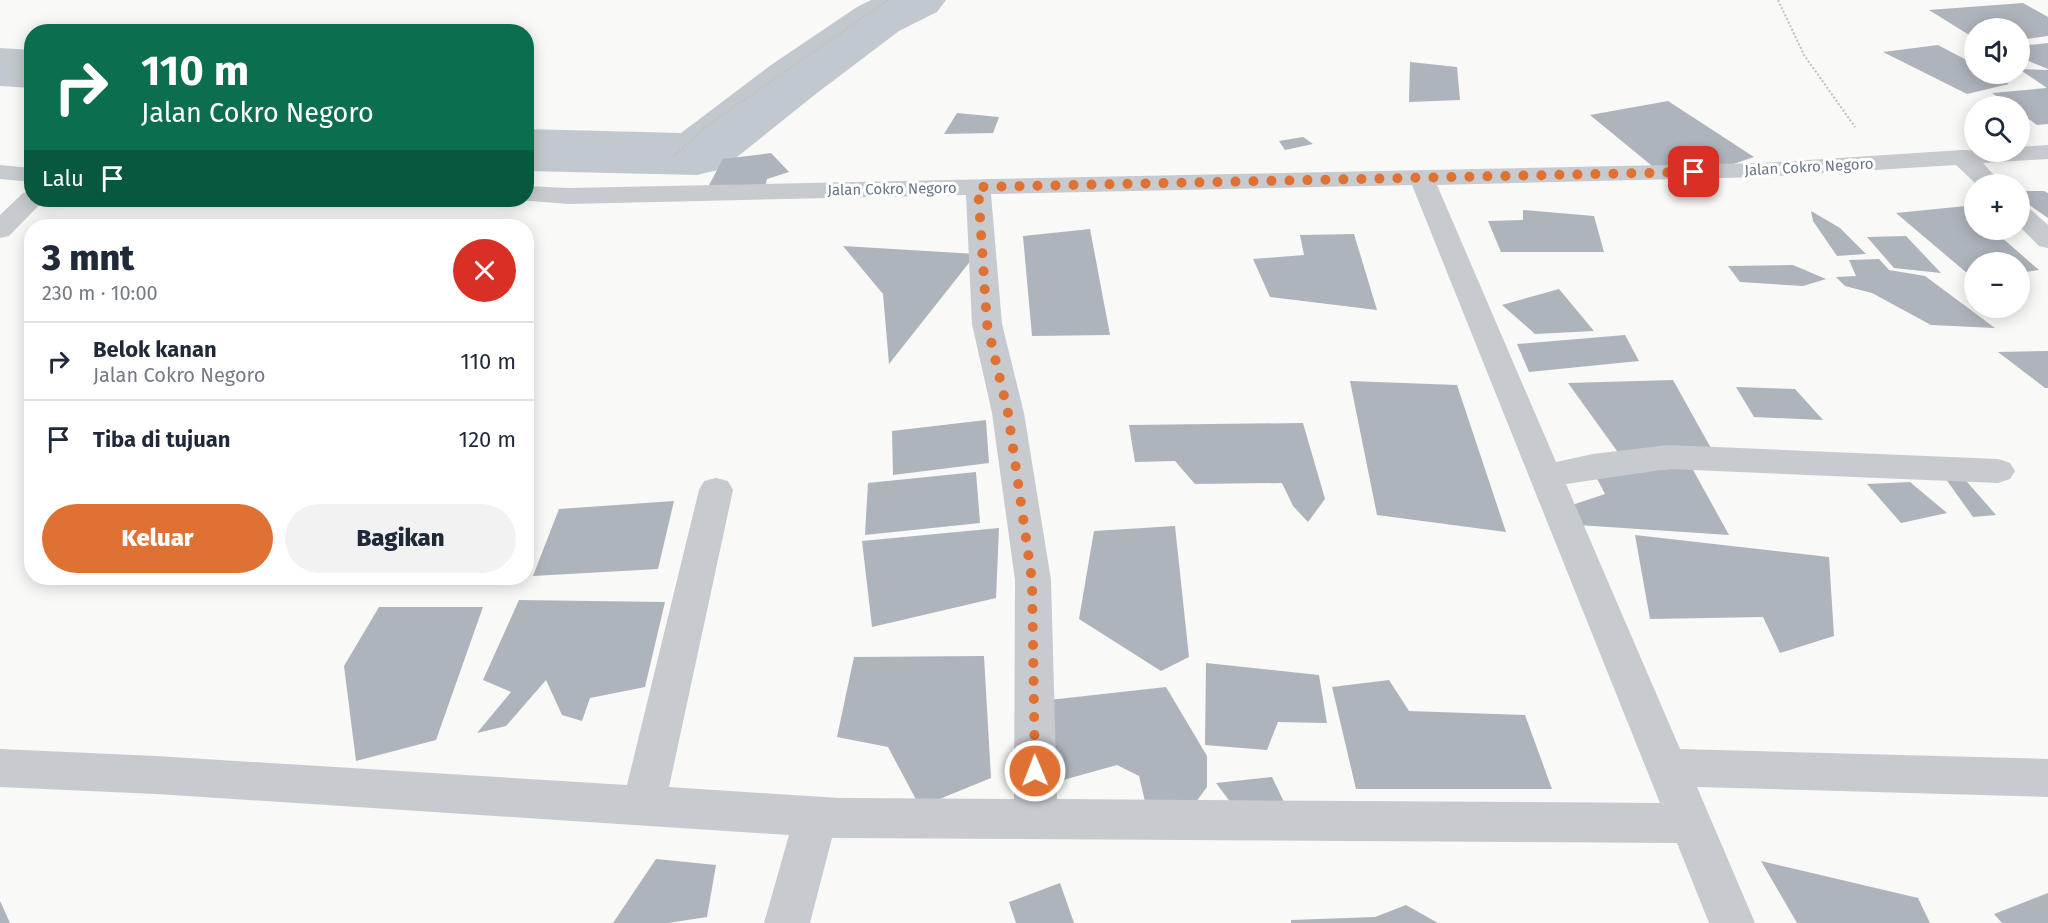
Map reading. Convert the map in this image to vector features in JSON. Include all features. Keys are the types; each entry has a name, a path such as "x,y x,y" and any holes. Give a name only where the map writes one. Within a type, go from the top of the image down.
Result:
{"street":[{"name":"Jalan Cokro Negoro","path":"534,194 1422,179 1762,170 2048,152"},
{"path":"1962,157 1980,174"},
{"path":"0,172 24,174"},
{"path":"1422,179 1732,923"},
{"path":"978,187 987,324 1008,413 1032,580 1036,818"},
{"path":"0,230 24,206"},
{"path":"2030,223 2048,240"},
{"path":"1545,476 1593,466 1668,457 1998,471"},
{"path":"644,805 716,490"},
{"path":"1667,766 2048,778"},
{"path":"0,768 156,775 816,816 1691,823"},
{"path":"787,923 816,816"}],"path":[{"path":"670,160 708,125 888,0"},
{"path":"1778,0 1804,55 1879,162"}],"building":[{"path":"2023,3 2048,17 2048,36 2030,38 2030,18 1964,18 1964,32 1929,10"},
{"path":"2048,43 2048,69 2030,62 2030,45"},
{"path":"1938,45 1964,59 1964,84 2009,84 1967,94 1883,52"},
{"path":"1410,62 1457,67 1460,100 1409,102"},
{"path":"2030,69 2048,70 2048,124 2037,125 2030,120 2030,96 1996,96 1992,93 2047,88 2030,76"},
{"path":"1668,101 1754,157 1674,184 1590,115"},
{"path":"957,113 999,117 993,133 944,134"},
{"path":"1303,137 1313,144 1285,150 1279,141"},
{"path":"771,153 789,172 767,179 765,187 708,187 723,159"},
{"path":"2030,191 2048,193 2048,218 2030,206"},
{"path":"1964,206 1964,240 2004,240 2018,252 1964,252 1964,271 1896,213"},
{"path":"1523,210 1594,216 1604,252 1501,252 1488,221 1523,220"},
{"path":"1811,211 1840,228 1866,254 1837,256 1813,221"},
{"path":"1090,229 1110,335 1032,336 1023,236"},
{"path":"1354,234 1377,310 1270,297 1253,259 1304,255 1300,235"},
{"path":"1906,236 1941,273 1894,268 1867,237"},
{"path":"843,246 976,254 889,364 883,294"},
{"path":"1879,259 1889,270 1925,276 1964,305 1964,318 1982,318 1995,328 1931,325 1872,293 1845,286 1836,277 1856,276 1849,260"},
{"path":"2030,262 2039,270 2030,271"},
{"path":"1793,265 1826,279 1803,286 1740,282 1728,266"},
{"path":"1559,289 1594,331 1535,334 1502,305"},
{"path":"1625,335 1639,361 1529,372 1517,344"},
{"path":"2048,351 2048,388 1998,352"},
{"path":"1673,380 1712,450 1617,451 1568,383"},
{"path":"1350,381 1457,385 1506,532 1377,515"},
{"path":"1736,387 1795,389 1823,420 1754,417"},
{"path":"986,420 989,463 893,475 892,431"},
{"path":"1303,423 1325,499 1308,522 1293,506 1282,483 1195,484 1175,461 1135,462 1129,425"},
{"path":"1692,468 1729,535 1578,525 1572,505 1605,494 1594,473"},
{"path":"976,472 980,523 865,535 868,483"},
{"path":"1943,475 1961,475 1996,515 1973,517"},
{"path":"1910,482 1947,513 1901,523 1867,484"},
{"path":"674,501 658,569 534,576 559,509"},
{"path":"1175,526 1189,657 1161,671 1079,619 1094,531"},
{"path":"999,528 996,598 872,627 862,541"},
{"path":"1635,535 1829,557 1834,636 1780,653 1763,617 1650,619"},
{"path":"519,600 665,602 645,687 590,698 582,721 562,715 546,680 506,726 477,733 511,692 483,680"},
{"path":"379,607 483,607 436,740 356,761 344,666"},
{"path":"984,656 991,778 920,807 888,747 837,737 854,657"},
{"path":"1206,663 1319,675 1327,723 1278,722 1267,750 1205,745"},
{"path":"1389,680 1409,711 1525,715 1552,789 1356,789 1332,687"},
{"path":"1166,687 1207,756 1207,787 1190,810 1147,810 1139,776 1117,765 1056,782 1049,700"},
{"path":"1272,777 1286,806 1237,811 1216,783"},
{"path":"656,859 716,865 707,917 668,923 613,923"},
{"path":"1761,861 1918,898 1930,923 1797,923"},
{"path":"1060,883 1074,923 1016,923 1009,902"},
{"path":"2048,893 2048,923 2002,923 1994,914"},
{"path":"0,901 10,923 0,923"},
{"path":"1406,905 1438,923 1291,923 1291,920 1375,917"}],"waterway":[{"path":"534,150 697,154 794,79 878,19 917,0"},
{"path":"0,67 24,68"}],"route":[{"path":"1035,771 1032,580 1008,413 987,324 978,187 1694,172"}]}
